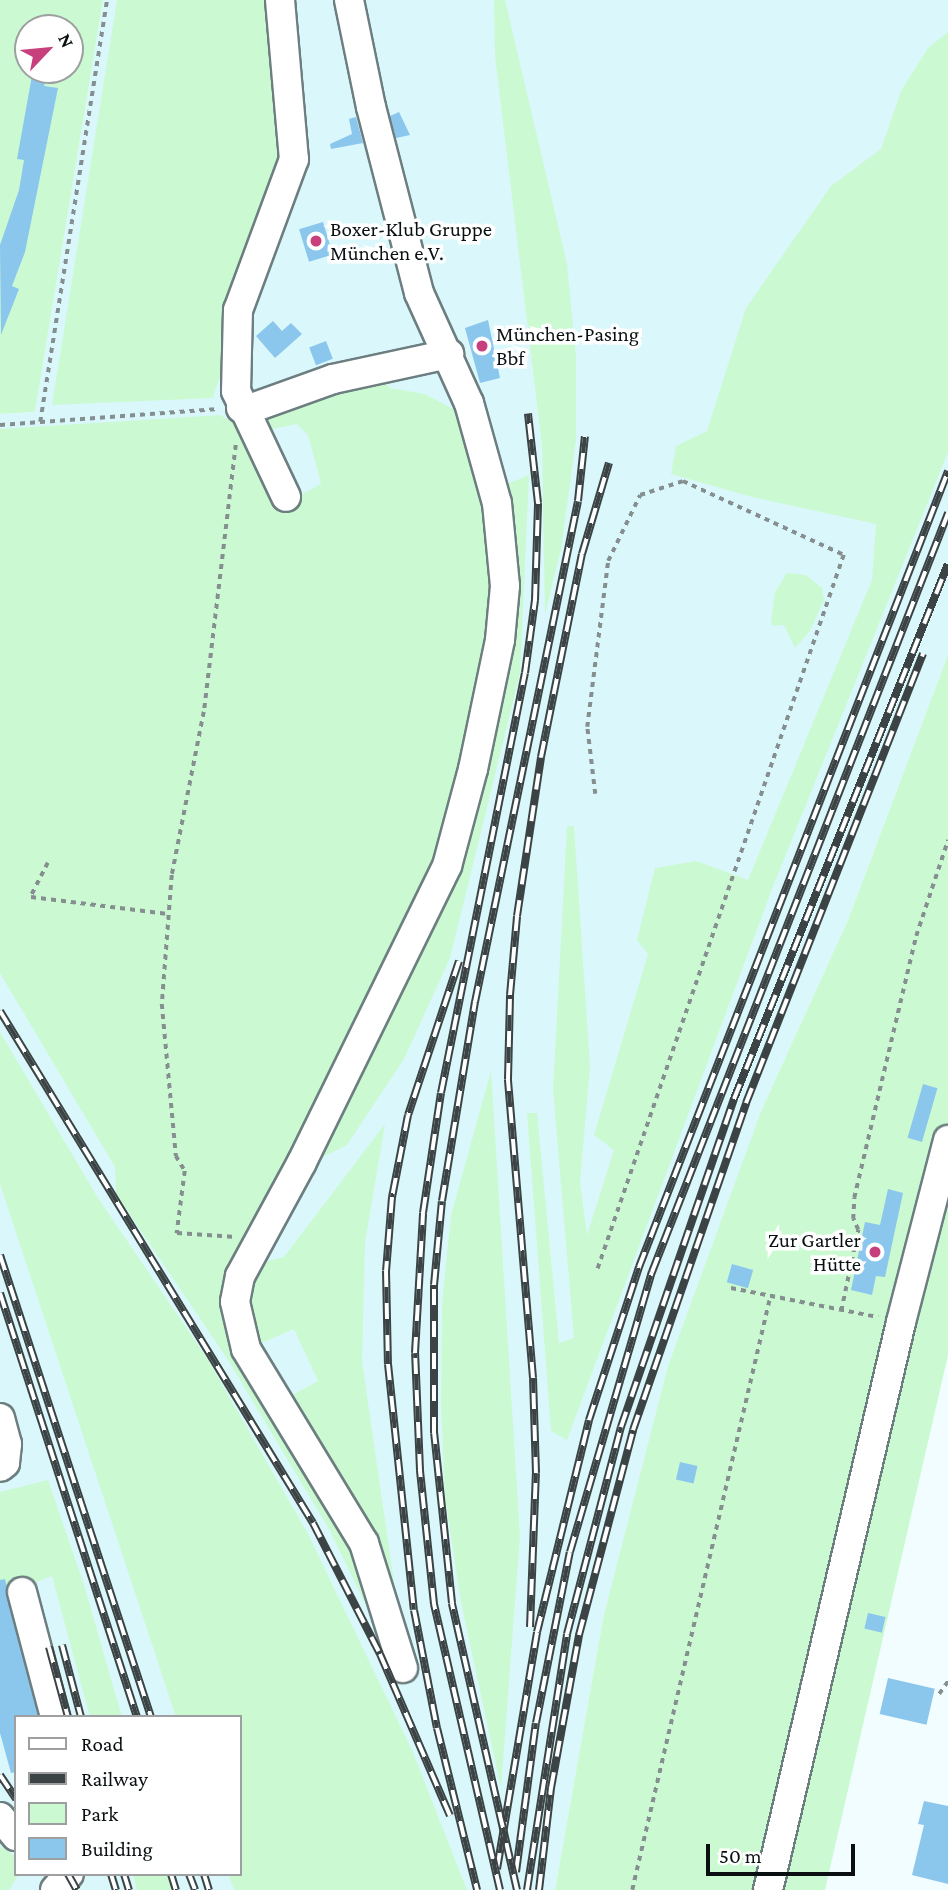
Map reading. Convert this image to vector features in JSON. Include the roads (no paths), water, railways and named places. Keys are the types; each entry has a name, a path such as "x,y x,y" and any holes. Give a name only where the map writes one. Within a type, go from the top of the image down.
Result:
{"lane":[{"path":"280,0 295,159 238,310 236,391 241,408 286,497"},
{"path":"349,0 371,107 419,293 469,403 504,541 500,640 473,769 447,866 425,918 240,1276 235,1302 237,1327 246,1349 364,1543 403,1668"},
{"path":"241,408 252,408 333,379 449,354"},
{"path":"768,1890 901,1322 948,1140"},
{"path":"0,1418 7,1444 5,1463 0,1467"},
{"path":"22,1592 54,1715"},
{"path":"0,1816 14,1834"}],"railway":[{"path":"500,1890 434,1604 420,1470 415,1353 423,1213 441,1093 525,673 535,600 538,503 528,414"},
{"path":"517,1890 452,1603 434,1433 434,1285 442,1201 475,1002 578,501 585,436"},
{"path":"530,1627 536,1473 533,1378 508,1079 510,995 517,916 541,757 582,554 609,463"},
{"path":"497,1869 537,1632 589,1420 639,1267 948,471"},
{"path":"516,1872 536,1723 570,1552 652,1272 948,513"},
{"path":"527,1890 567,1634 621,1427 734,1099 948,564"},
{"path":"539,1890 551,1788 579,1635 633,1430 746,1103 923,654"},
{"path":"459,961 408,1115 392,1197 386,1271 388,1364 414,1610 437,1728 477,1890"},
{"path":"0,1011 313,1523 380,1654 450,1816"},
{"path":"0,1255 150,1715"},
{"path":"0,1293 136,1715"},
{"path":"62,1645 80,1715"},
{"path":"49,1647 67,1715"},
{"path":"0,1775 14,1796"},
{"path":"69,1876 77,1890"},
{"path":"112,1876 116,1890"},
{"path":"125,1876 129,1890"},
{"path":"172,1876 176,1890"},
{"path":"190,1876 195,1890"},
{"path":"205,1876 209,1890"}],"place":[{"name":"Boxer-Klub Gruppe München e.V.","path":"316,241"},
{"name":"München-Pasing Bbf","path":"482,346"},
{"name":"Zur Gartler Hütte","path":"875,1252"}]}
